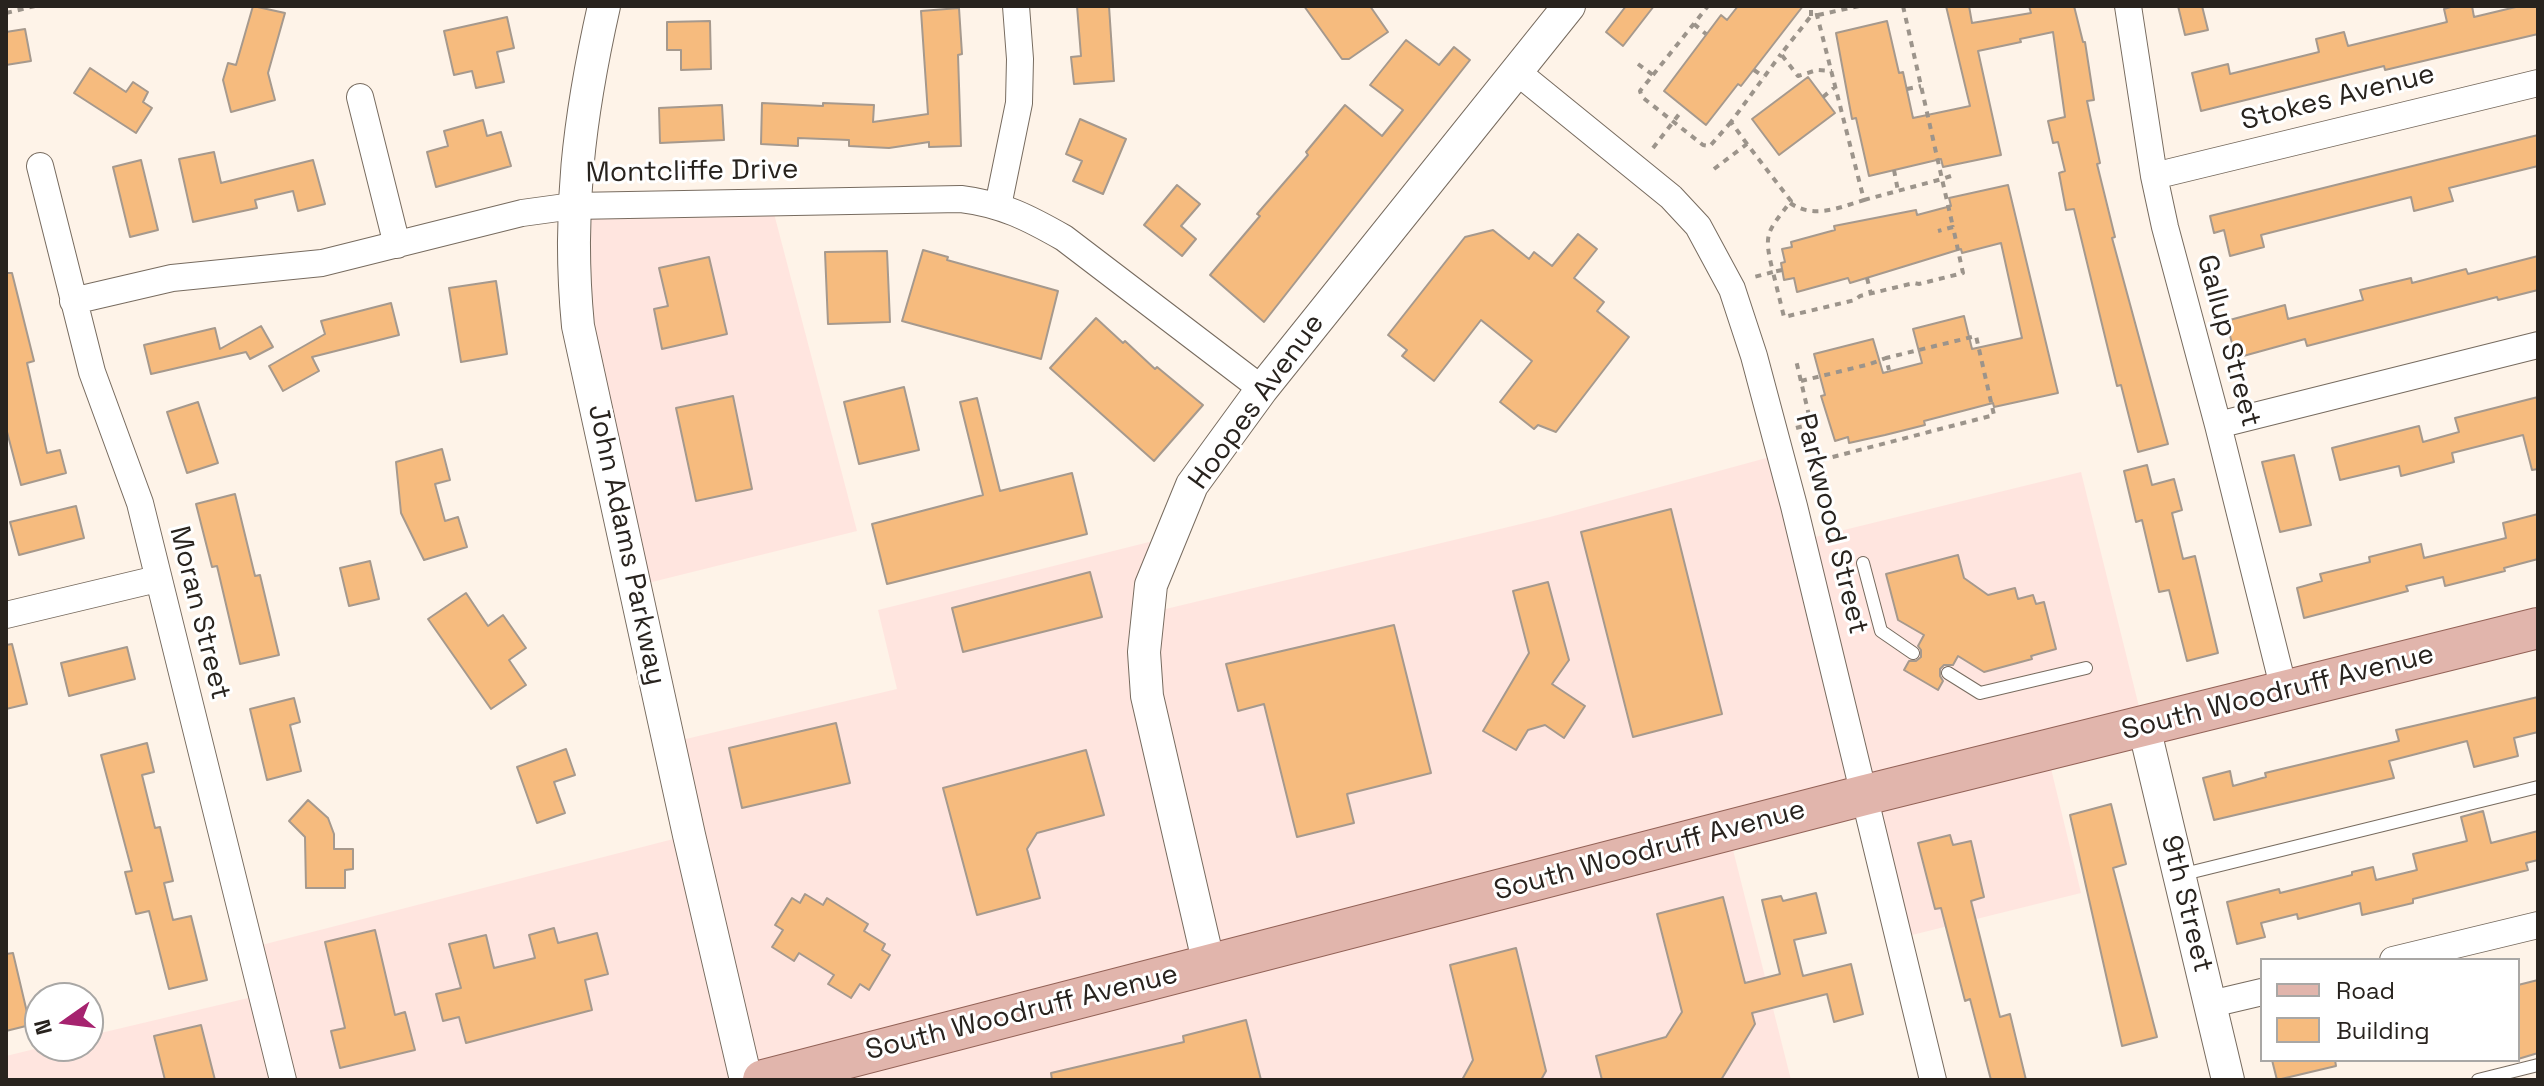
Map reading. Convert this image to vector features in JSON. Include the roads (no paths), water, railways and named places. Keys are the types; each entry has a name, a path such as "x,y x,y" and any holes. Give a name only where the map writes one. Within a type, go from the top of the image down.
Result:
{"main road":[{"name":"South Woodruff Avenue","path":"763,1080 1865,795 2538,628"}],"street":[{"name":"John Adams Parkway","path":"604,6 586,85 573,206 572,269 578,326 746,1080"},
{"path":"998,206 1019,103 1016,6"},
{"name":"Hoopes Avenue","path":"1209,965 1147,696 1145,643 1151,585 1192,485 1262,389 1569,6"},
{"name":"Gallup Street","path":"2128,6 2154,176 2180,289 2218,425 2284,690"},
{"name":"Parkwood Street","path":"1516,71 1671,197 1698,226 1732,289 1781,454 1933,1080"},
{"name":"Stokes Avenue","path":"2154,176 2538,83"},
{"path":"360,97 397,245"},
{"name":"Moran Street","path":"40,166 92,372 140,503 283,1080"},
{"name":"Montcliffe Drive","path":"73,301 172,278 322,263 522,213 573,206 961,199 998,206 1029,218 1064,238 1262,389"},
{"path":"2218,425 2538,345"},
{"path":"6,615 157,579"},
{"name":"9th Street","path":"2144,727 2228,1080"},
{"path":"2401,958 2538,925"},
{"path":"2211,1004 2260,992"}],"lane":[{"path":"1863,563 1881,631 1913,653"},
{"path":"1948,673 1980,693 2086,668"},
{"path":"2179,875 2538,787"},
{"path":"2478,1080 2538,1065"}]}
